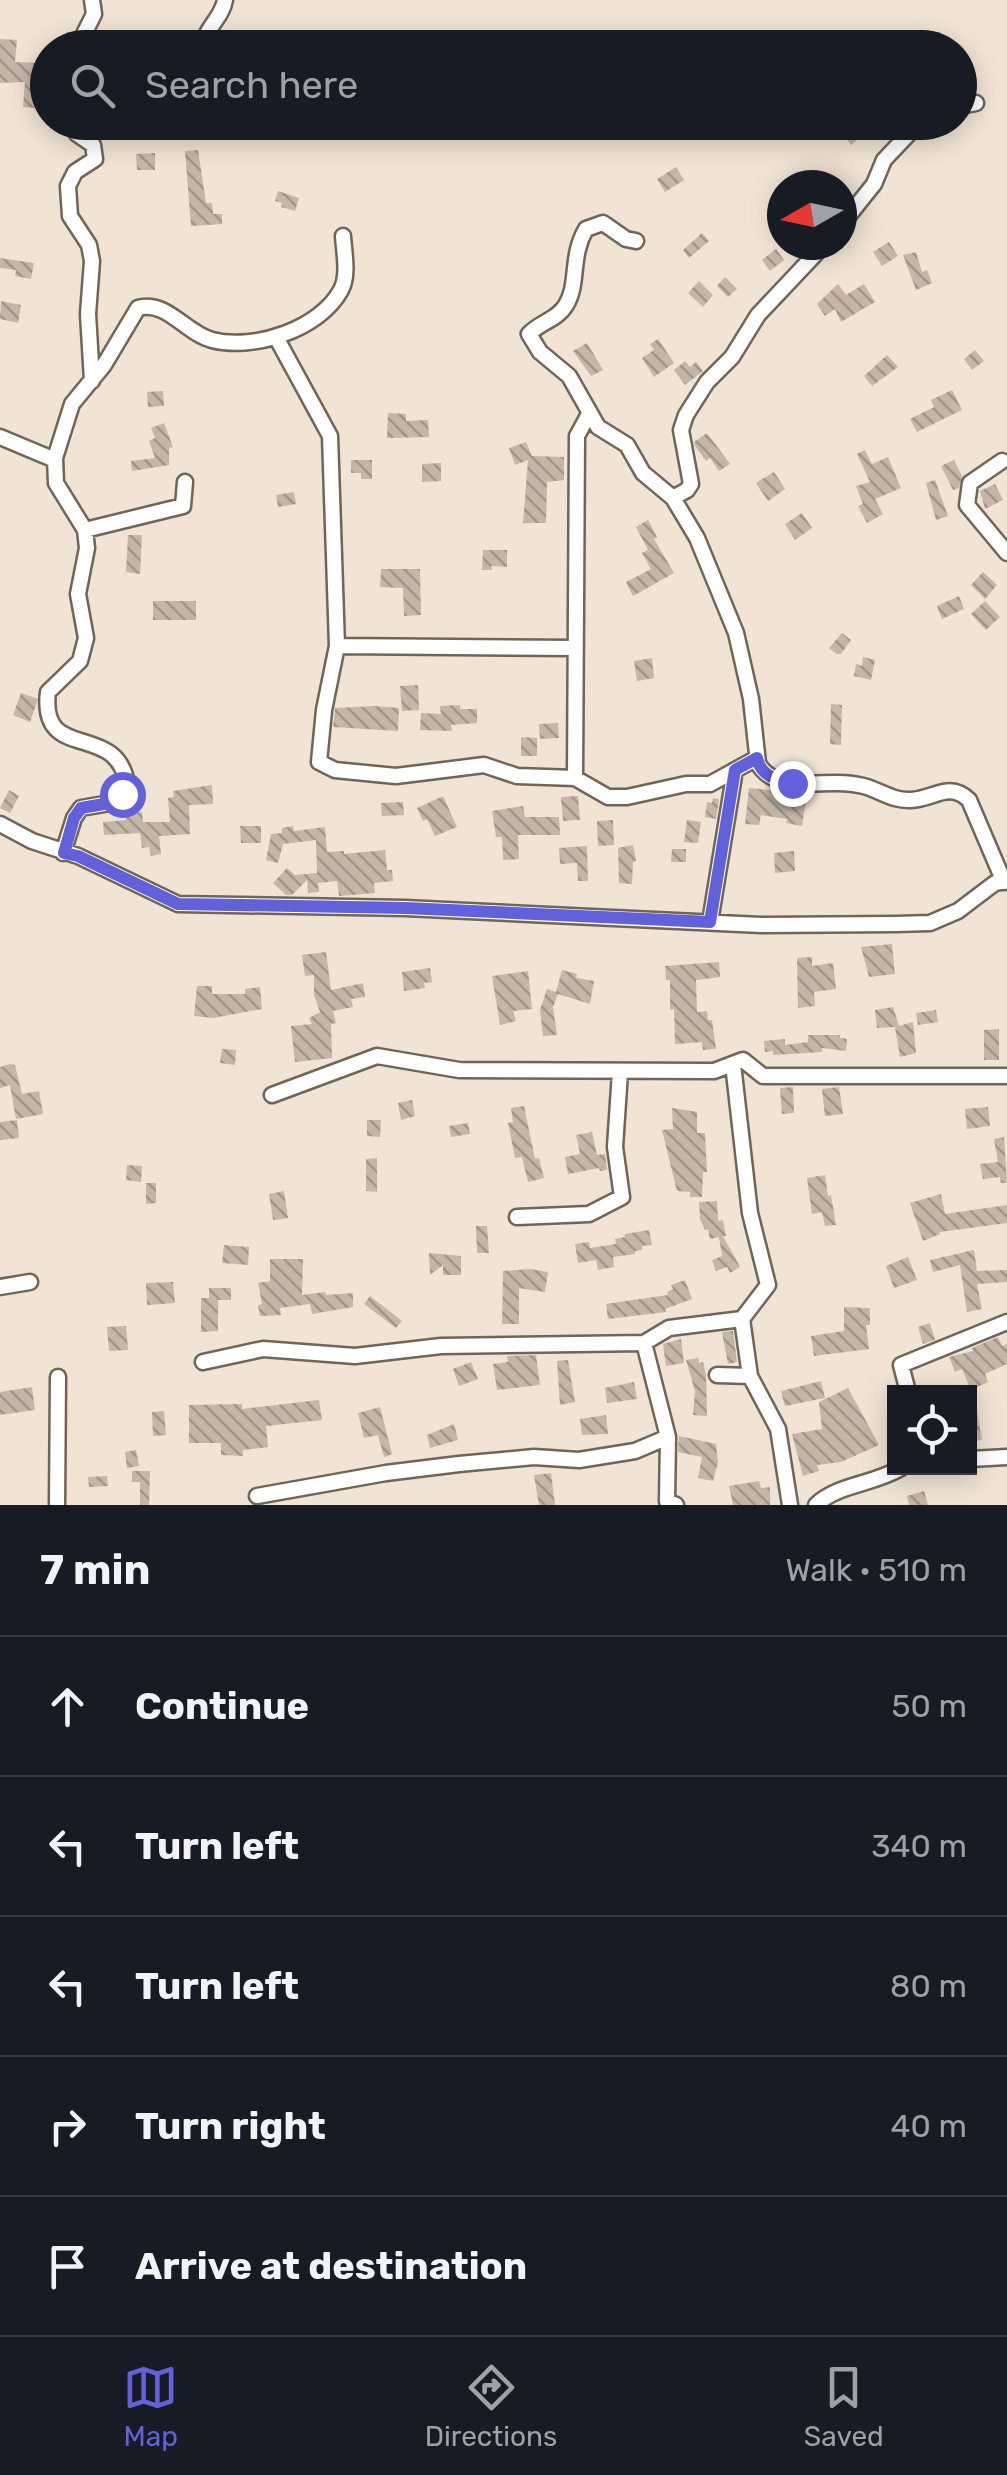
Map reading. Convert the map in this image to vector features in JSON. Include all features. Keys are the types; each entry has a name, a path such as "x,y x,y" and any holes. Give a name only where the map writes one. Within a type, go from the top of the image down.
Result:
{"street":[{"path":"86,30 94,14 92,0"},
{"path":"207,30 223,11 225,0"},
{"path":"86,140 93,145 95,158 74,172 68,186 70,216 89,245 92,261 88,314 92,381"},
{"path":"857,205 874,184 884,160 903,140"},
{"path":"0,824 178,904 405,908 710,922 930,922 958,912 995,883 1006,882 964,795 949,790 912,800 850,784 780,781 762,771 736,633 697,538 672,498 642,474 622,440 604,434 569,376 540,352 529,334 551,321 567,304 574,254 590,226 603,224 636,241"},
{"path":"64,853 74,818 81,808 116,802 127,784 126,775 110,752 89,742 70,740 59,733 48,713 48,692 80,661 86,638 78,584 87,548 85,530 56,483 55,460 72,404 92,381 133,312 144,306 160,308 200,336 231,344 295,330 332,302 343,287 343,236"},
{"path":"672,498 690,484 681,430 686,415 706,382 732,357 758,315 810,260"},
{"path":"276,337 330,436 337,646 324,710 319,762 335,770 379,776 484,765 517,776 575,778 608,797 626,798 686,784 710,784 757,758"},
{"path":"575,778 577,436 590,414"},
{"path":"0,437 55,460"},
{"path":"1002,461 970,483 967,505 1007,553"},
{"path":"85,530 184,506 185,482"},
{"path":"337,646 574,648"},
{"path":"710,922 735,770"},
{"path":"272,1095 378,1056 459,1070 620,1072 714,1071 743,1060 763,1076 1006,1076 1007,1084"},
{"path":"734,1064 750,1213 768,1285 742,1319 750,1376 778,1429 790,1505"},
{"path":"516,1217 589,1214 622,1197 615,1147 620,1072"},
{"path":"0,1287 30,1282"},
{"path":"906,1385 901,1365 1005,1322 1007,1304"},
{"path":"203,1362 263,1349 355,1356 441,1346 644,1343 669,1328 742,1319"},
{"path":"644,1343 668,1437 667,1501 676,1505"},
{"path":"717,1376 750,1376"},
{"path":"57,1505 58,1377"},
{"path":"257,1496 458,1464 534,1457 579,1460 636,1451 668,1437"},
{"path":"977,1459 1007,1457"},
{"path":"816,1505 826,1495 887,1474"}],"building":[{"path":"0,39 17,40 15,62 30,63 30,108 23,107 25,82 0,83"},
{"path":"198,150 206,203 212,203 213,214 222,214 222,224 191,226 185,151"},
{"path":"155,153 155,170 137,170 136,154"},
{"path":"676,167 684,180 665,192 657,179"},
{"path":"278,191 299,198 295,211 275,201"},
{"path":"702,233 709,241 689,258 683,250"},
{"path":"889,242 898,256 882,266 873,252"},
{"path":"916,252 922,272 927,270 932,283 916,290 903,255"},
{"path":"767,256 767,260 784,260 770,271 762,260"},
{"path":"0,258 34,263 31,279 15,276 16,270 0,268"},
{"path":"725,277 737,289 728,297 717,286"},
{"path":"699,281 713,295 703,307 688,293"},
{"path":"838,284 846,295 864,284 875,302 841,322 835,309 825,316 817,304"},
{"path":"1,301 21,305 18,323 0,319"},
{"path":"658,339 674,363 654,377 642,358 654,350 650,344"},
{"path":"587,343 603,370 591,376 573,351"},
{"path":"975,350 984,361 972,370 964,359"},
{"path":"887,355 898,367 872,386 864,376"},
{"path":"685,361 690,367 696,362 703,371 685,385 674,370"},
{"path":"952,390 962,410 917,432 910,419 934,407 931,400"},
{"path":"163,391 164,406 148,407 147,392"},
{"path":"388,413 406,414 406,421 428,420 429,437 387,438"},
{"path":"164,423 173,447 169,448 169,465 132,471 131,461 155,458 149,441 155,438 151,428"},
{"path":"707,433 730,464 719,471 695,446 694,442"},
{"path":"526,442 532,456 564,457 564,480 547,482 546,523 523,523 528,460 515,465 509,448"},
{"path":"865,450 872,464 888,457 901,488 875,499 883,514 867,523 858,506 863,504 856,486 870,482 857,454"},
{"path":"351,460 372,460 372,479 361,479 361,473 351,473"},
{"path":"954,460 962,476 959,488 953,490 941,466"},
{"path":"441,463 441,481 422,482 422,464"},
{"path":"774,472 785,489 768,501 756,483"},
{"path":"935,480 948,516 936,520 926,483"},
{"path":"995,484 1003,500 985,509 980,491"},
{"path":"294,492 296,504 278,507 276,495"},
{"path":"802,513 812,528 795,540 785,524"},
{"path":"648,520 674,573 633,596 626,582 651,569 642,553 648,550 636,527"},
{"path":"128,535 142,535 140,574 126,572"},
{"path":"483,550 507,550 507,567 482,570"},
{"path":"381,569 420,569 421,615 404,616 403,588 380,587"},
{"path":"983,572 997,585 985,599 971,585"},
{"path":"959,596 964,609 942,619 937,606"},
{"path":"153,601 196,601 196,620 153,620"},
{"path":"985,601 1000,617 986,630 971,614"},
{"path":"842,633 851,640 837,654 829,648"},
{"path":"863,657 875,660 871,680 854,676 856,664 862,666"},
{"path":"652,658 654,678 637,681 634,661"},
{"path":"418,685 419,710 402,711 400,686"},
{"path":"21,693 38,699 30,722 13,715"},
{"path":"831,704 842,705 841,745 830,744"},
{"path":"460,705 460,709 477,709 477,723 451,725 452,731 420,730 421,713 441,714 440,706"},
{"path":"335,708 399,708 398,731 333,727"},
{"path":"558,723 559,738 540,739 539,724"},
{"path":"521,737 537,738 537,756 521,756"},
{"path":"212,785 213,804 189,805 190,834 159,836 161,854 151,856 149,847 142,848 140,833 104,835 103,822 126,820 125,813 142,812 143,822 170,822 168,798 174,797 173,791"},
{"path":"749,788 807,794 802,826 761,815 759,825 745,824"},
{"path":"9,790 19,796 10,813 0,808"},
{"path":"443,796 457,827 435,836 417,808"},
{"path":"578,796 580,820 563,821 561,797"},
{"path":"713,798 719,799 716,819 705,817 707,802 712,803"},
{"path":"403,802 404,815 382,816 381,803"},
{"path":"523,806 525,817 559,817 560,835 518,835 519,859 503,860 502,837 496,837 492,811"},
{"path":"613,820 614,845 598,846 597,821"},
{"path":"687,820 701,822 698,843 684,842"},
{"path":"240,826 261,826 261,843 241,843"},
{"path":"293,826 294,831 325,827 327,852 385,850 387,870 392,870 393,881 374,883 375,893 339,896 337,881 318,883 319,892 308,893 307,880 292,895 286,895 273,883 287,868 295,875 317,873 316,840 283,844 278,863 266,860 271,834"},
{"path":"633,845 636,861 632,884 619,883 618,848"},
{"path":"587,846 588,881 578,881 577,863 560,864 559,848"},
{"path":"672,849 686,849 686,862 671,862"},
{"path":"794,851 795,871 775,873 774,853"},
{"path":"892,944 895,974 869,977 861,947"},
{"path":"326,952 331,990 363,983 365,997 351,999 353,1007 333,1011 336,1023 331,1024 332,1058 295,1062 291,1026 312,1024 309,1018 320,1012 314,995 314,975 305,976 302,955"},
{"path":"812,957 812,966 833,963 836,989 814,992 815,1006 798,1008 797,958"},
{"path":"719,962 720,977 696,980 697,1012 707,1011 708,1020 712,1020 716,1049 703,1050 702,1042 675,1044 674,1009 670,1010 670,980 666,980 665,966"},
{"path":"430,968 432,982 424,983 425,988 404,991 402,972"},
{"path":"562,970 577,974 576,978 594,981 590,1004 558,994 553,1007 557,1035 543,1036 540,1010 547,989 556,992"},
{"path":"528,971 532,1009 513,1011 516,1021 500,1025 492,976"},
{"path":"197,986 212,986 212,994 245,994 245,989 260,987 262,1009 213,1018 194,1016"},
{"path":"893,1007 899,1026 913,1022 916,1053 900,1057 895,1027 877,1028 875,1010"},
{"path":"936,1010 938,1022 918,1025 916,1013"},
{"path":"999,1029 999,1060 984,1060 984,1030"},
{"path":"808,1035 840,1035 847,1039 846,1051 822,1048 822,1052 765,1052 764,1041 785,1039 785,1045 808,1042"},
{"path":"222,1049 236,1050 235,1065 220,1063"},
{"path":"15,1065 22,1094 39,1091 43,1114 16,1119 10,1085 0,1088 0,1067"},
{"path":"793,1087 794,1113 782,1114 780,1088"},
{"path":"839,1087 843,1114 825,1116 822,1089"},
{"path":"412,1100 415,1116 401,1120 398,1103"},
{"path":"524,1106 535,1159 539,1158 544,1178 528,1182 522,1157 515,1158 508,1123 513,1122 511,1108"},
{"path":"988,1107 990,1126 967,1129 965,1109"},
{"path":"672,1108 697,1112 697,1133 705,1133 707,1172 703,1172 702,1197 677,1191 662,1130 673,1129"},
{"path":"17,1120 19,1138 0,1140 0,1122"},
{"path":"367,1120 381,1120 380,1137 367,1136"},
{"path":"468,1123 470,1134 451,1137 449,1126"},
{"path":"592,1132 597,1155 605,1154 607,1170 568,1174 565,1157 580,1154 576,1135"},
{"path":"1004,1137 1007,1183 1001,1183 1000,1177 983,1179 980,1164 998,1162 994,1139"},
{"path":"377,1158 377,1192 366,1191 366,1159"},
{"path":"127,1165 142,1166 141,1182 126,1180"},
{"path":"825,1175 836,1225 825,1226 822,1212 812,1214 807,1178"},
{"path":"146,1183 156,1183 156,1203 146,1204"},
{"path":"284,1191 288,1218 273,1220 269,1194"},
{"path":"941,1194 945,1214 1007,1205 1007,1223 939,1232 923,1241 910,1203"},
{"path":"717,1201 723,1236 740,1267 730,1273 727,1267 716,1271 712,1260 722,1256 719,1237 710,1239 700,1219 699,1202"},
{"path":"476,1226 487,1226 489,1253 477,1253"},
{"path":"649,1230 652,1245 642,1246 635,1254 613,1257 614,1267 598,1270 596,1260 578,1263 575,1244 589,1242 590,1248 616,1244 615,1239 625,1234"},
{"path":"224,1245 249,1247 248,1265 222,1263"},
{"path":"974,1250 977,1271 1007,1270 1007,1282 977,1284 982,1309 967,1312 960,1265 933,1272 930,1260"},
{"path":"429,1253 461,1256 461,1275 443,1275 443,1265 430,1275"},
{"path":"908,1257 917,1280 894,1288 886,1266"},
{"path":"270,1259 303,1259 302,1295 353,1293 353,1307 312,1314 310,1304 280,1308 281,1315 260,1316 258,1283 270,1281"},
{"path":"503,1271 548,1272 545,1292 519,1288 519,1324 502,1324"},
{"path":"685,1280 692,1299 665,1309 666,1312 608,1319 606,1304 668,1295 673,1289 671,1285"},
{"path":"173,1282 175,1303 147,1305 146,1283"},
{"path":"209,1288 231,1288 231,1300 218,1300 218,1331 201,1332 201,1298 209,1298"},
{"path":"370,1296 402,1321 396,1328 364,1304"},
{"path":"844,1307 870,1308 870,1325 866,1325 869,1349 814,1356 811,1336 844,1331"},
{"path":"930,1323 935,1340 923,1344 918,1327"},
{"path":"126,1326 128,1350 109,1351 107,1327"},
{"path":"733,1331 737,1362 728,1364 722,1332"},
{"path":"998,1337 1002,1346 1007,1344 1007,1364 985,1374 988,1382 977,1387 969,1385 962,1369 955,1372 949,1357 973,1351 972,1348"},
{"path":"681,1339 684,1363 666,1366 663,1344"},
{"path":"536,1355 540,1385 497,1390 493,1364 508,1362 507,1356"},
{"path":"698,1358 706,1375 707,1416 693,1415 695,1391 686,1360"},
{"path":"568,1360 575,1402 560,1405 557,1361"},
{"path":"471,1362 478,1379 459,1386 453,1369"},
{"path":"821,1381 825,1398 785,1406 781,1391"},
{"path":"634,1382 637,1399 607,1403 605,1388"},
{"path":"32,1387 35,1410 0,1415 0,1392"},
{"path":"848,1388 879,1445 841,1462 817,1465 819,1471 803,1476 792,1434 822,1429 819,1402"},
{"path":"319,1400 322,1420 266,1426 268,1447 243,1450 243,1456 221,1455 221,1443 189,1443 189,1405 242,1404 242,1409"},
{"path":"380,1407 392,1454 384,1457 378,1435 364,1438 358,1413"},
{"path":"164,1411 166,1435 153,1436 152,1412"},
{"path":"977,1411 982,1440 977,1441"},
{"path":"606,1415 608,1434 582,1435 580,1419"},
{"path":"454,1424 458,1440 430,1448 427,1435"},
{"path":"679,1436 716,1444 718,1462 713,1481 698,1478 702,1457 678,1452"},
{"path":"136,1450 139,1466 127,1468 125,1452"},
{"path":"132,1471 150,1471 149,1505 140,1505 140,1482 132,1482"},
{"path":"551,1473 555,1505 539,1505 534,1475"},
{"path":"107,1476 108,1486 89,1487 88,1477"},
{"path":"759,1481 761,1488 770,1487 770,1505 733,1505 729,1486"},
{"path":"924,1491 928,1505 909,1505 907,1496"}],"route":[{"path":"122,794 116,802 81,808 74,818 64,853 178,904 405,908 710,922 735,770 757,758 762,771 792,783"}]}
